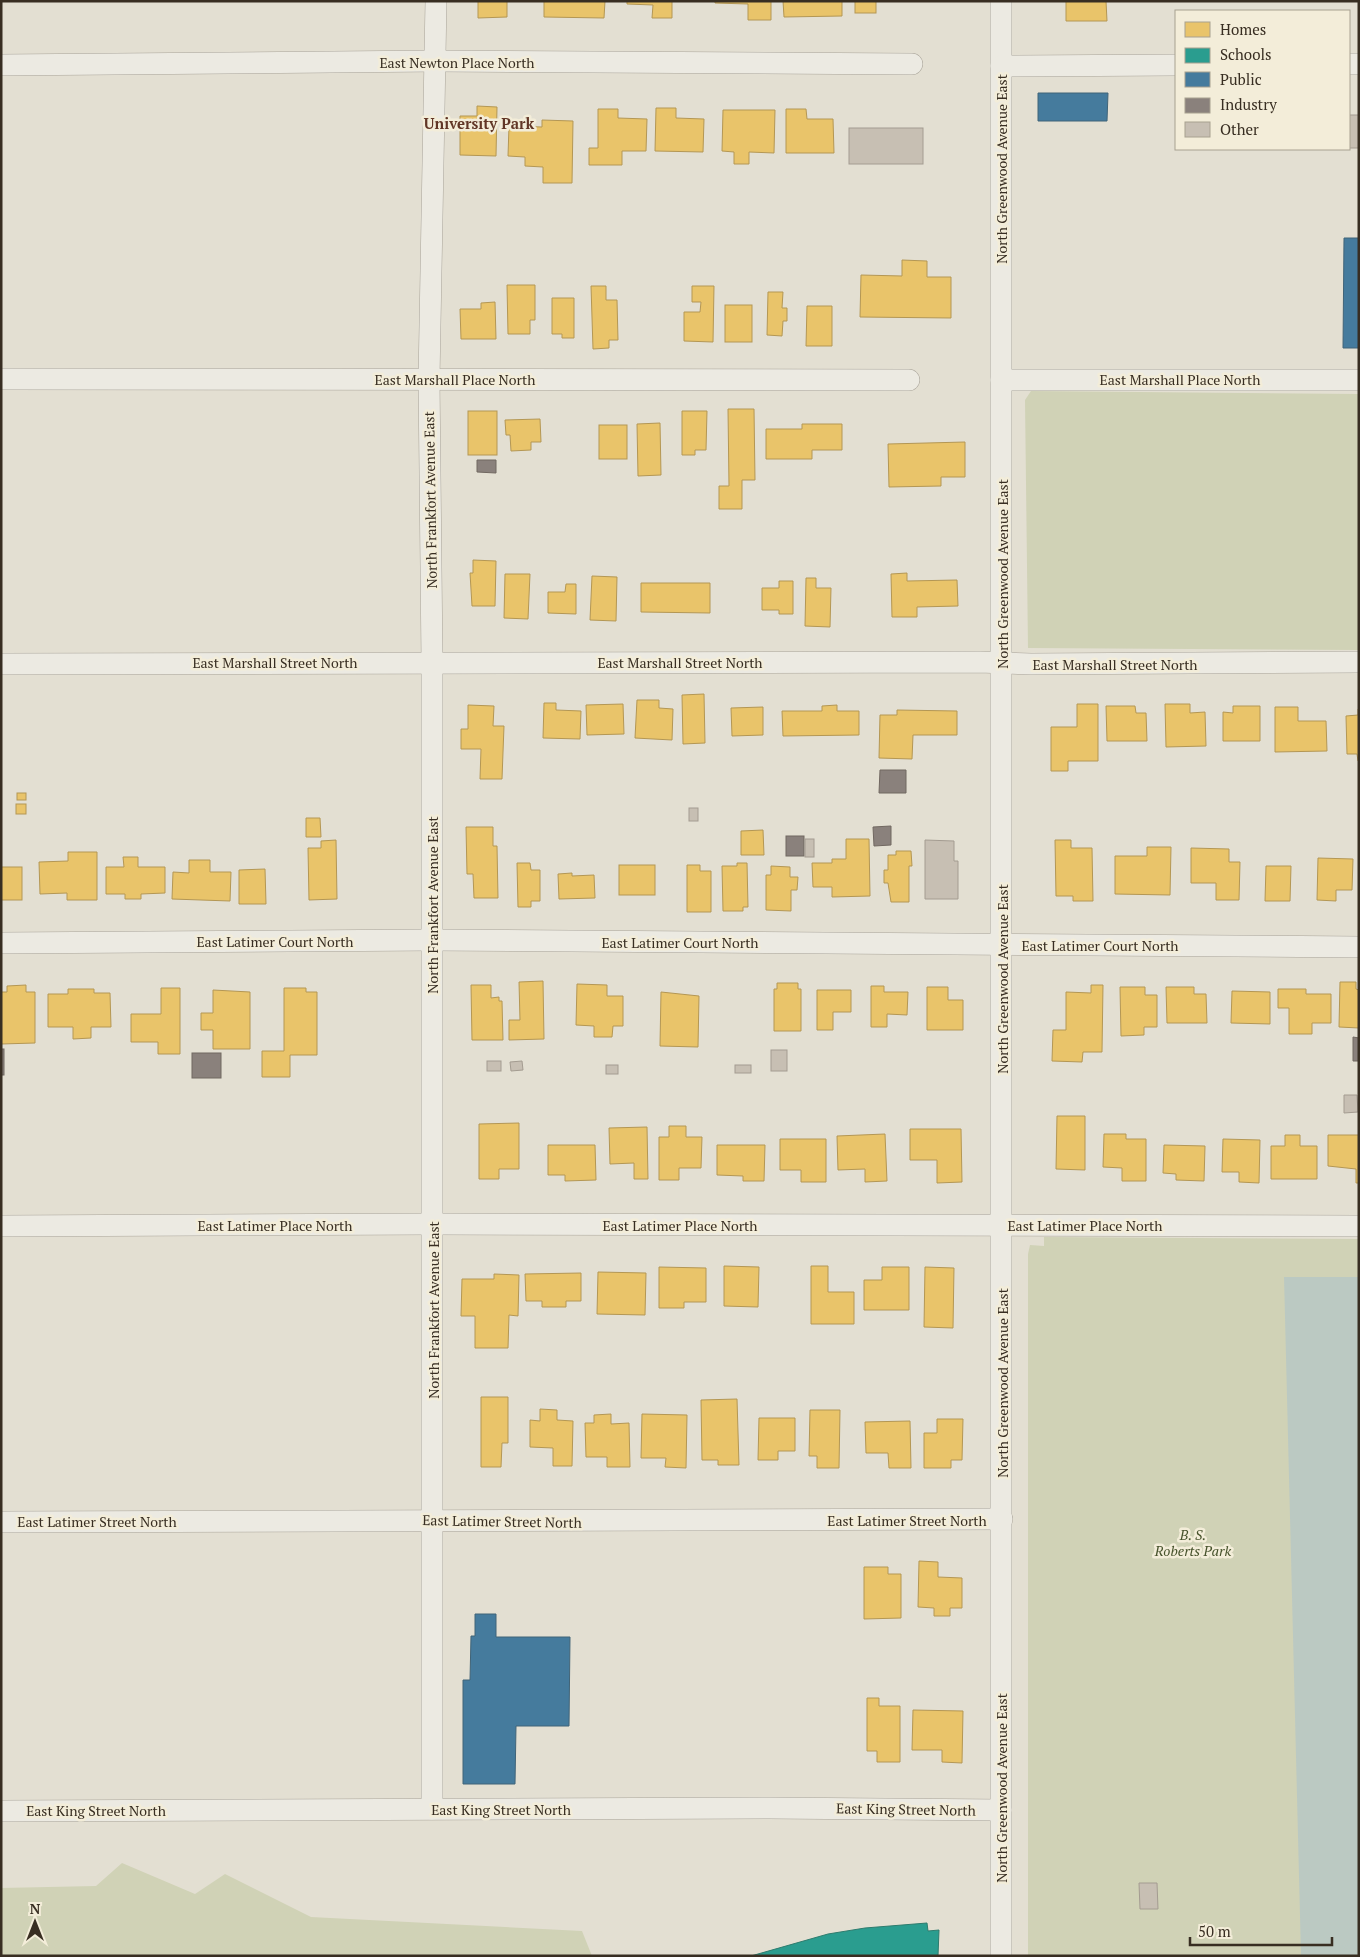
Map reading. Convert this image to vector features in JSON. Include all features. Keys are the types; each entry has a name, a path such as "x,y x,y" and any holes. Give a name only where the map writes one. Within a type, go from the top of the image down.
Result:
{"street":[{"name":"North Frankfort Avenue East","path":"432,1809 432,661 429,379 436,1"},
{"name":"North Greenwood Avenue East","path":"1001,1 1003,1225 1001,1956"},
{"name":"East Newton Place North","path":"1,65 436,61 912,64"},
{"path":"1001,66 1175,65"},
{"name":"East Marshall Place North","path":"1,379 909,380"},
{"name":"East Marshall Place North","path":"1001,380 1359,380"},
{"name":"East Marshall Street North","path":"1,664 432,661 1359,662"},
{"name":"East Latimer Court North","path":"1,943 432,940 1359,947"},
{"name":"East Latimer Place North","path":"1,1226 433,1224 1359,1226"},
{"name":"East Latimer Street North","path":"1,1522 433,1519 590,1522 1002,1519"},
{"name":"East King Street North","path":"1,1810 1001,1810"}],"green space":[{"path":"1031,391 1359,394 1359,650 1028,648 1025,400"},
{"name":"B. S. Roberts Park","path":"1044,1237 1359,1239 1359,1956 1028,1956 1028,1254 1030,1245 1044,1246"},
{"path":"122,1863 195,1894 225,1874 311,1917 582,1931 592,1956 1,1956 1,1888 96,1886"}],"shaded area":[{"path":"1284,1277 1359,1277 1359,1956 1301,1956"}],"building: Homes":[{"path":"478,1 507,1 507,17 478,18"},
{"path":"544,1 605,1 604,18 544,17"},
{"path":"627,1 672,1 672,18 652,18 653,5 627,4"},
{"path":"715,1 771,1 771,20 748,20 748,4 715,3"},
{"path":"783,1 842,1 842,16 784,17"},
{"path":"855,1 876,1 876,13 855,13"},
{"path":"1066,1 1106,1 1107,21 1066,21"},
{"path":"477,106 497,107 496,156 460,155 460,116 477,116"},
{"path":"656,108 676,108 676,118 704,119 703,152 655,151"},
{"path":"598,109 618,109 618,118 647,119 646,151 622,151 622,165 589,165 589,148 598,148"},
{"path":"786,109 806,109 807,119 833,119 834,153 786,153"},
{"path":"723,110 775,110 774,153 749,152 749,164 734,164 734,152 722,151"},
{"path":"542,120 573,121 572,183 543,183 543,167 525,166 525,157 508,156 509,126 542,127"},
{"path":"902,260 927,261 927,277 951,277 951,318 860,317 861,275 902,276"},
{"path":"507,285 535,285 535,320 530,320 530,334 508,334"},
{"path":"591,286 606,286 606,300 617,300 618,340 609,340 609,348 593,349"},
{"path":"692,286 714,286 713,342 684,341 684,312 700,312 701,302 692,302"},
{"path":"768,292 783,292 782,308 787,308 787,321 783,321 782,336 767,335"},
{"path":"552,298 574,298 574,338 562,338 562,334 552,334"},
{"path":"495,302 496,339 461,339 460,309 481,309 481,303"},
{"path":"725,305 752,305 752,342 725,342"},
{"path":"807,306 832,306 832,346 806,346"},
{"path":"728,409 754,409 755,480 742,480 742,509 719,509 719,486 729,486"},
{"path":"468,411 497,411 497,455 468,455"},
{"path":"682,411 707,411 706,450 695,450 695,455 682,455"},
{"path":"540,419 541,442 531,442 531,450 511,451 510,435 506,435 505,420"},
{"path":"660,423 661,475 638,476 637,424"},
{"path":"802,424 842,424 842,450 812,450 812,459 766,459 766,429 802,429"},
{"path":"599,425 627,425 627,459 599,459"},
{"path":"965,442 965,477 941,477 941,486 889,487 888,444"},
{"path":"473,560 496,561 495,606 472,606 470,573 473,573"},
{"path":"907,573 907,581 957,580 958,606 917,607 917,617 892,617 891,574"},
{"path":"505,574 530,574 528,619 504,618"},
{"path":"592,576 617,577 616,621 590,620"},
{"path":"806,578 816,578 816,588 831,588 830,627 805,626"},
{"path":"779,581 793,581 793,614 779,614 779,610 762,610 762,588 779,588"},
{"path":"641,583 710,583 710,613 641,612"},
{"path":"566,584 576,584 576,614 548,613 548,592 565,592"},
{"path":"704,694 705,743 683,744 682,695"},
{"path":"637,700 659,700 659,708 673,709 672,740 635,738"},
{"path":"544,703 556,703 556,710 581,711 580,739 543,738"},
{"path":"623,704 624,734 587,735 586,705"},
{"path":"1077,704 1098,704 1098,761 1068,761 1068,771 1051,771 1051,727 1077,727"},
{"path":"1165,704 1190,704 1190,713 1205,712 1206,746 1166,747"},
{"path":"468,705 494,706 493,726 504,726 502,779 480,779 481,749 461,749 461,729 468,729"},
{"path":"837,705 837,711 859,711 859,735 783,736 782,711 822,711 822,706"},
{"path":"1106,706 1135,706 1136,713 1146,713 1147,741 1107,741"},
{"path":"1233,706 1260,706 1260,741 1223,741 1223,712 1233,713"},
{"path":"763,707 763,735 732,736 731,708"},
{"path":"1275,707 1298,707 1298,721 1326,721 1327,751 1275,752"},
{"path":"1358,709 1359,761 1357,754 1347,754 1346,716 1358,715"},
{"path":"897,710 957,711 957,735 913,735 912,759 879,758 880,715 897,715"},
{"path":"17,793 26,793 26,800 17,800"},
{"path":"16,804 26,804 26,814 16,814"},
{"path":"306,818 320,818 321,837 306,837"},
{"path":"466,827 493,827 493,846 497,846 498,898 474,898 473,874 467,874"},
{"path":"763,830 764,855 741,855 741,831"},
{"path":"846,839 869,839 870,896 832,897 832,887 813,887 812,863 832,863 832,859 846,859"},
{"path":"336,840 337,899 309,900 308,848 321,848 321,841"},
{"path":"1055,840 1071,840 1071,848 1092,848 1093,901 1073,901 1073,896 1056,896"},
{"path":"1147,847 1171,847 1170,895 1115,894 1115,856 1147,856"},
{"path":"1191,848 1229,849 1229,862 1240,862 1239,900 1216,900 1216,883 1191,883"},
{"path":"896,851 911,851 912,866 909,866 909,902 891,902 888,883 884,883 884,870 888,870 888,855 896,855"},
{"path":"68,852 97,852 97,900 67,900 67,893 40,894 39,862 68,861"},
{"path":"123,857 138,857 138,867 165,867 165,893 141,894 141,899 125,899 125,894 106,894 106,867 124,867"},
{"path":"1318,858 1353,859 1352,890 1336,890 1336,901 1317,900"},
{"path":"189,860 210,860 210,872 231,872 230,901 172,899 173,872 189,873"},
{"path":"517,863 530,863 531,870 540,870 540,901 531,901 531,907 518,907"},
{"path":"737,863 747,863 748,907 743,907 743,911 723,911 722,866 737,866"},
{"path":"619,865 655,865 655,895 619,895"},
{"path":"687,865 700,865 700,871 711,871 711,912 687,912"},
{"path":"771,866 790,867 790,877 798,877 797,890 791,890 791,911 766,910 766,875 771,875"},
{"path":"1266,866 1291,866 1290,901 1265,901"},
{"path":"1,867 22,867 22,900 1,900"},
{"path":"265,869 266,904 239,904 239,870"},
{"path":"572,873 572,876 594,875 595,898 559,899 558,874"},
{"path":"543,981 544,1039 509,1040 509,1020 520,1020 519,982"},
{"path":"1340,982 1356,982 1356,989 1359,990 1359,1028 1339,1027"},
{"path":"777,983 798,983 798,989 801,989 801,1031 774,1031 774,989 777,989"},
{"path":"577,984 607,985 607,996 623,996 623,1026 613,1026 612,1037 594,1037 594,1026 576,1025"},
{"path":"26,985 26,992 35,992 35,1043 1,1044 1,992 7,992 7,986"},
{"path":"471,985 491,985 491,998 499,997 499,1001 502,1001 503,1040 472,1040"},
{"path":"1091,985 1103,985 1102,1052 1083,1052 1082,1062 1052,1061 1053,1030 1066,1030 1066,992 1091,993"},
{"path":"871,986 884,986 884,992 908,992 907,1015 887,1014 887,1027 871,1027"},
{"path":"927,987 948,987 948,1000 963,1000 963,1030 927,1030"},
{"path":"1120,987 1145,987 1145,995 1157,995 1157,1027 1144,1027 1144,1035 1121,1036"},
{"path":"1166,987 1194,987 1194,994 1206,994 1207,1023 1167,1023"},
{"path":"161,988 180,988 180,1054 158,1054 158,1042 131,1042 131,1014 161,1014"},
{"path":"284,988 306,988 306,992 317,992 317,1055 290,1055 290,1077 262,1077 262,1051 284,1051"},
{"path":"68,989 94,989 94,993 110,993 111,1027 91,1027 91,1038 73,1039 73,1027 48,1027 48,994 68,994"},
{"path":"1278,989 1306,989 1306,994 1331,994 1331,1023 1312,1023 1312,1034 1289,1034 1289,1008 1278,1008"},
{"path":"213,990 250,992 250,1049 213,1049 213,1030 201,1030 201,1013 213,1013"},
{"path":"817,990 851,990 851,1012 833,1012 833,1030 817,1030"},
{"path":"1232,991 1270,992 1270,1024 1231,1023"},
{"path":"661,992 699,996 698,1047 660,1046"},
{"path":"1057,1116 1085,1116 1085,1170 1056,1169"},
{"path":"519,1123 519,1169 499,1169 499,1179 479,1179 479,1124"},
{"path":"669,1126 686,1126 686,1137 702,1137 701,1168 679,1168 679,1180 659,1180 659,1137 669,1137"},
{"path":"647,1127 648,1179 634,1179 634,1163 610,1164 609,1128"},
{"path":"910,1129 961,1129 962,1182 937,1183 937,1160 910,1160"},
{"path":"885,1134 887,1181 865,1182 865,1169 838,1170 837,1136"},
{"path":"1104,1134 1126,1134 1126,1139 1146,1139 1146,1181 1122,1181 1122,1168 1103,1167"},
{"path":"1285,1135 1300,1135 1300,1146 1317,1146 1317,1179 1271,1179 1271,1146 1285,1146"},
{"path":"1328,1135 1359,1135 1359,1183 1356,1183 1356,1169 1328,1166"},
{"path":"780,1139 826,1139 826,1182 801,1182 801,1170 780,1170"},
{"path":"1223,1139 1260,1140 1259,1183 1239,1182 1239,1172 1222,1172"},
{"path":"548,1145 595,1145 596,1180 565,1181 565,1175 548,1175"},
{"path":"717,1145 765,1145 764,1181 743,1181 743,1176 717,1175"},
{"path":"1164,1145 1205,1146 1204,1181 1176,1180 1176,1174 1163,1173"},
{"path":"724,1266 759,1267 758,1307 724,1306"},
{"path":"811,1266 828,1266 828,1292 854,1292 854,1324 811,1324"},
{"path":"659,1267 706,1268 706,1302 684,1302 684,1308 659,1308"},
{"path":"882,1267 909,1267 909,1310 864,1310 864,1280 882,1280"},
{"path":"925,1267 954,1268 953,1328 924,1327"},
{"path":"598,1272 646,1273 645,1315 597,1314"},
{"path":"581,1273 581,1301 566,1301 566,1307 542,1307 542,1301 526,1301 525,1274"},
{"path":"494,1274 519,1275 518,1316 509,1315 508,1348 475,1348 475,1316 461,1316 462,1279 494,1279"},
{"path":"481,1397 508,1397 508,1443 502,1443 501,1467 481,1467"},
{"path":"737,1399 739,1465 718,1465 718,1460 702,1460 701,1400"},
{"path":"540,1409 557,1410 557,1420 573,1421 572,1466 553,1466 553,1448 530,1447 530,1420 540,1421"},
{"path":"810,1410 840,1410 839,1468 817,1468 817,1456 809,1456"},
{"path":"611,1414 611,1424 629,1423 630,1467 607,1467 607,1457 586,1457 585,1423 594,1423 594,1415"},
{"path":"642,1414 687,1415 686,1468 665,1467 666,1458 641,1458"},
{"path":"759,1418 795,1418 795,1451 778,1451 778,1460 758,1460"},
{"path":"937,1419 963,1419 962,1460 951,1460 951,1468 924,1468 924,1433 937,1433"},
{"path":"910,1421 911,1468 889,1468 888,1453 866,1453 865,1422"},
{"path":"919,1561 938,1562 938,1577 962,1578 962,1608 950,1608 950,1616 934,1616 934,1608 918,1607"},
{"path":"864,1567 888,1567 888,1574 901,1574 901,1618 864,1619"},
{"path":"867,1698 879,1698 879,1706 900,1706 900,1762 877,1762 877,1751 867,1751"},
{"path":"913,1710 963,1711 962,1763 942,1762 942,1750 912,1750"}],"building: Schools":[{"path":"927,1923 928,1931 939,1930 938,1956 751,1956 828,1934 865,1928"}],"building: Public":[{"path":"1038,93 1108,93 1107,121 1038,121"},
{"path":"1344,238 1359,238 1359,348 1343,348"},
{"path":"475,1614 496,1614 496,1637 570,1637 569,1726 516,1726 515,1784 463,1784 463,1680 470,1680 471,1636 475,1636"}],"building: Industry":[{"path":"477,460 496,460 496,473 477,472"},
{"path":"880,770 906,770 906,793 879,793"},
{"path":"891,826 891,845 874,846 873,827"},
{"path":"786,836 804,836 804,856 786,856"},
{"path":"1353,1037 1359,1038 1359,1061 1353,1061"},
{"path":"1,1049 4,1049 4,1075 1,1075"},
{"path":"192,1053 221,1053 221,1078 192,1078"}],"building: Other":[{"path":"1350,115 1359,115 1359,148 1350,148"},
{"path":"849,128 923,128 923,164 849,164"},
{"path":"689,808 698,808 698,821 689,821"},
{"path":"805,839 814,839 814,857 805,857"},
{"path":"925,840 954,841 954,861 958,861 958,899 925,899"},
{"path":"771,1050 787,1050 787,1071 771,1071"},
{"path":"487,1061 501,1061 501,1071 487,1071"},
{"path":"522,1061 523,1070 511,1071 510,1062"},
{"path":"606,1065 618,1065 618,1074 606,1074"},
{"path":"735,1065 751,1065 751,1073 735,1073"},
{"path":"1344,1095 1357,1095 1358,1112 1344,1113"},
{"path":"1139,1883 1157,1883 1158,1909 1140,1909"}],"district":[{"name":"University Park","path":"479,123"}]}
